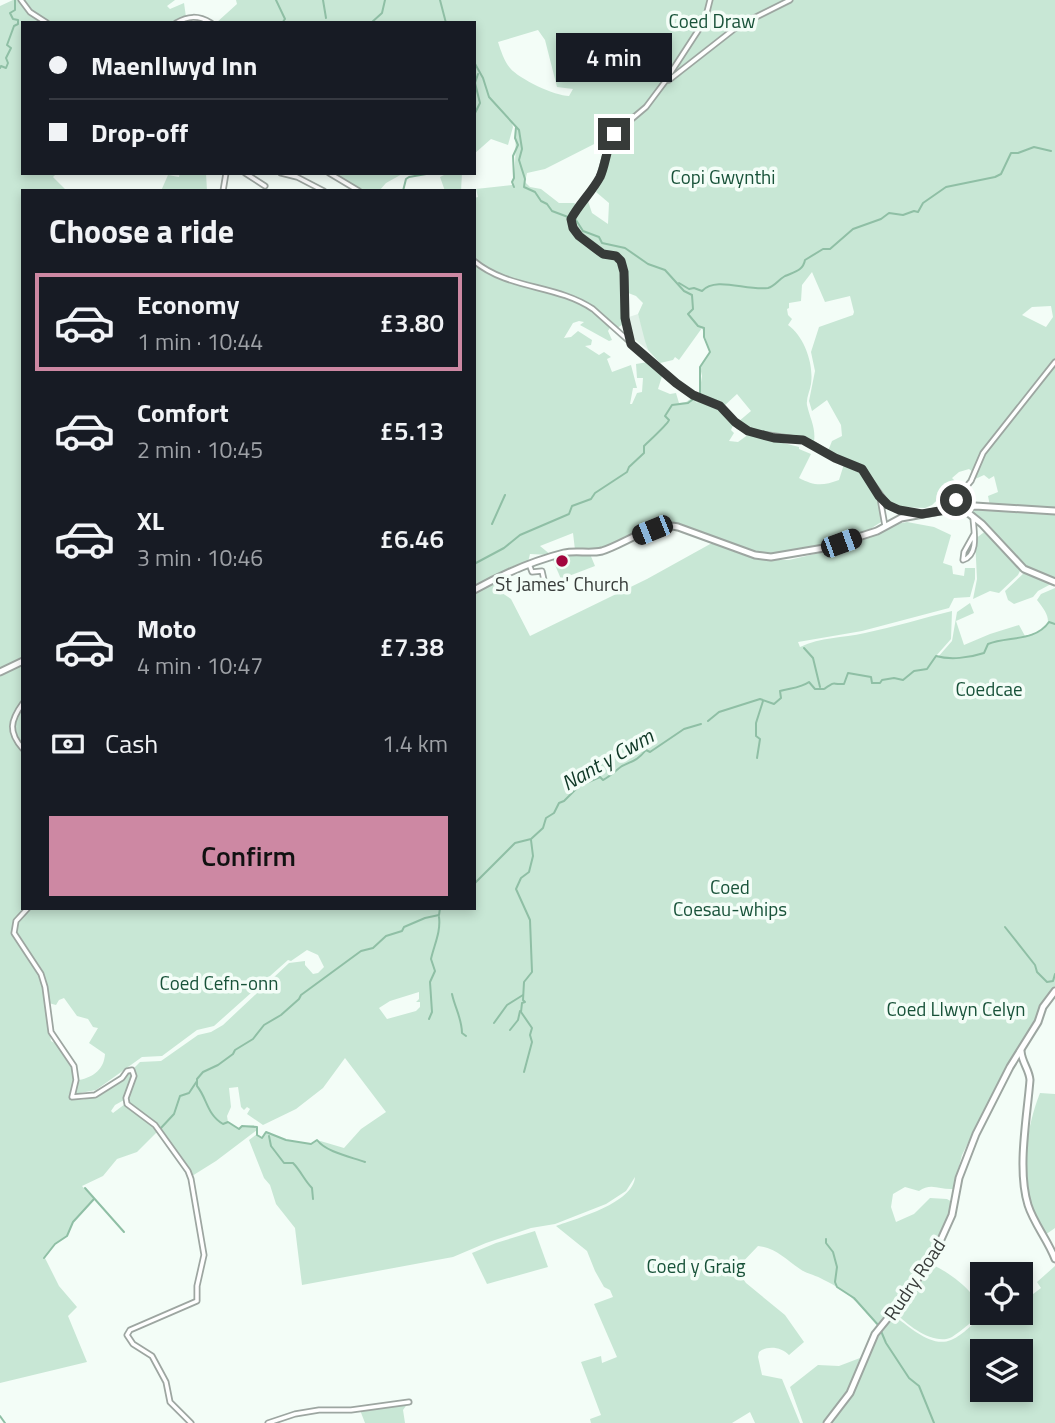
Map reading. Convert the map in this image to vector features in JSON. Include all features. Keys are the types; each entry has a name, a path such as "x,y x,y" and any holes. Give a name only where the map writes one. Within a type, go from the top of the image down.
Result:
{"street":[{"path":"21,0 30,12 44,21"},
{"path":"631,344 625,318 624,272 621,261 616,256 603,254 579,236 573,228 571,218 601,175 614,134 646,107 664,83 705,20 710,0"},
{"path":"664,83 738,26 790,0"},
{"path":"179,21 186,17 206,21"},
{"path":"248,175 265,186"},
{"path":"289,175 320,189"},
{"path":"332,175 356,189"},
{"path":"476,262 490,273 540,290 560,292 578,299 593,309 676,383 693,395 720,406 744,429 774,438 803,440 862,469 888,505 922,514"},
{"path":"1055,362 983,453 971,481 956,499 960,508 982,524 1024,569 1055,582"},
{"path":"879,496 885,526"},
{"path":"476,589 506,572 529,564 569,552 586,554 600,551 668,526 755,555 771,557 824,548 901,518 922,514 986,507 1055,511"},
{"path":"974,517 974,534 974,549 971,556 963,560 964,552 974,534"},
{"path":"529,564 532,572 542,571 544,580 537,584"},
{"path":"0,672 21,662"},
{"path":"21,706 11,728 21,746"},
{"path":"26,910 16,920 14,933 41,974 51,1032 74,1066 76,1080 72,1097 95,1096 122,1078 129,1069 132,1070 134,1076 126,1098 127,1104 155,1125 188,1171 204,1255 197,1286 197,1301 130,1330 127,1335 133,1345 152,1356 166,1382 170,1402 191,1423"},
{"name":"Rudry Road","path":"827,1423 850,1393 875,1334 934,1255 952,1214 967,1154 1005,1076 1038,1022 1043,1007 1055,991"},
{"path":"1021,1051 1021,1061 1030,1074 1024,1191 1029,1209 1055,1259"},
{"path":"268,1423 319,1410 351,1410 409,1402"}],"shaded area":[{"path":"638,314 648,350 633,338 629,317"}],"green space":[{"path":"13,0 175,0 167,6 170,9 184,3 186,17 179,21 21,21 21,175 55,175 53,177 65,189 21,189 21,910 476,910 476,590 493,582 499,591 511,599 530,636 647,579 712,543 755,559 789,560 845,547 896,524 907,522 934,527 951,535 943,563 952,566 953,574 964,576 965,568 975,568 970,597 954,598 949,608 862,631 798,642 800,647 816,641 876,631 952,611 951,639 936,656 938,657 952,641 957,612 970,603 974,613 956,621 964,645 1019,625 1025,636 1041,630 1048,623 1048,619 1037,600 1041,594 1055,588 1055,986 1039,1019 999,1080 962,1155 953,1189 932,1187 919,1191 905,1187 893,1194 891,1207 896,1222 914,1214 930,1198 952,1202 940,1236 923,1268 878,1324 840,1289 803,1271 770,1249 758,1246 736,1269 746,1283 785,1315 804,1342 789,1355 782,1350 770,1348 759,1352 758,1357 762,1375 782,1379 800,1423 755,1423 750,1412 732,1423 591,1423 590,1419 601,1415 581,1362 601,1356 602,1363 617,1357 594,1304 613,1297 610,1290 604,1287 587,1251 556,1226 615,1202 632,1186 635,1177 626,1191 606,1204 555,1224 531,1228 453,1257 302,1285 295,1228 276,1204 249,1140 257,1134 262,1138 266,1132 286,1140 311,1144 317,1140 344,1148 361,1129 386,1112 345,1058 323,1088 296,1109 263,1125 247,1114 250,1109 247,1107 244,1110 241,1107 238,1087 229,1088 231,1107 227,1116 228,1122 239,1129 242,1126 254,1125 257,1130 192,1176 156,1125 131,1107 127,1098 135,1076 135,1067 140,1062 161,1061 198,1035 223,1025 289,963 305,961 313,974 318,973 324,967 318,955 307,950 291,961 288,960 214,1026 197,1030 162,1056 142,1057 96,1090 75,1094 79,1080 94,1074 103,1064 105,1054 89,1043 98,1028 93,1027 88,1019 77,1016 64,998 56,1005 45,1002 51,1041 65,1052 74,1069 75,1081 69,1099 95,1096 110,1088 130,1071 133,1077 124,1100 111,1111 113,1113 125,1104 157,1132 137,1152 117,1159 103,1176 82,1186 94,1199 73,1222 67,1236 55,1244 45,1258 59,1286 77,1307 68,1316 87,1362 0,1383 0,6","holes":["419,992 416,1002 420,1002 416,1011 387,1019 379,1008 390,1001"]},
{"path":"236,0 1055,0 1055,360 982,452 973,472 969,469 959,472 952,478 956,482 932,505 925,508 899,507 884,499 863,466 828,451 832,441 842,436 841,425 827,400 812,411 809,401 815,371 811,352 819,327 853,315 850,296 825,302 812,272 802,285 801,301 789,303 787,309 792,319 788,325 799,336 809,359 812,376 807,402 814,442 742,426 738,422 751,411 737,394 724,406 699,395 702,376 700,367 710,352 702,328 679,360 675,357 660,363 648,350 645,341 638,314 643,303 636,296 623,291 622,325 617,328 611,326 608,331 612,340 609,341 580,325 584,322 579,321 573,323 564,338 571,337 578,331 592,340 591,345 585,346 599,355 604,352 611,357 607,359 612,372 631,365 637,388 633,388 630,404 637,393 642,392 643,378 637,378 636,364 648,362 663,373 658,389 670,394 676,393 679,403 695,396 699,398 696,403 701,400 716,405 734,423 731,430 734,433 729,441 738,442 749,434 799,447 811,454 799,478 809,483 823,484 839,480 844,464 861,470 880,505 881,522 864,533 817,549 774,556 672,523 597,550 575,550 573,533 540,546 551,555 530,554 528,562 511,567 476,586 476,189 512,185 516,147 515,125 512,123 508,145 491,139 476,152 476,21 218,21 237,4","holes":["538,30 545,40 557,87 573,89 569,96 547,90 515,72 504,59 498,42","646,106 614,134 599,179 601,182 596,192 609,203 608,224 592,213 587,198 580,206 574,203 559,203 541,189 530,187 525,182 527,173 545,169 608,137 613,129","1051,306 1053,317 1046,327 1022,315 1032,307"]},
{"path":"168,175 206,175 207,189 162,189"},
{"path":"333,175 400,175 381,189 358,189"},
{"path":"462,175 461,189 444,189 440,177"},
{"path":"1055,362 1055,509 990,506 988,496 998,492 994,476 989,479 984,475 973,480 985,451"},
{"path":"973,508 1055,513 1055,580 1025,567 970,512"},
{"path":"987,530 1021,569 999,593 990,591 973,599 977,579 975,539"},
{"path":"568,553 590,554 595,566 561,579 552,558"},
{"path":"1024,573 1051,584 1033,597 1014,604 1008,600 1005,591"},
{"path":"1040,1093 1055,1094 1055,1228 1045,1235 1032,1208 1026,1177 1029,1134"},
{"path":"535,1231 548,1267 487,1284 472,1253"},
{"path":"933,1265 949,1274 970,1293 970,1323 945,1339 922,1333 897,1314"},
{"path":"1055,1266 1055,1423 829,1423 847,1399 872,1344 893,1318 929,1339 944,1342 960,1335 971,1325 1033,1325 1033,1294 1041,1288 1037,1282"},
{"path":"860,1358 847,1395 825,1423 803,1423 790,1387 818,1365 839,1366"},
{"path":"408,1403 403,1410 405,1423 365,1423 360,1410"}],"waterway":[{"path":"0,68 6,68 6,58 11,48 7,45 14,26 18,24 18,20 13,19 10,13 15,10 15,0"},
{"path":"276,0 284,21"},
{"path":"323,0 326,18"},
{"path":"373,21 382,13 385,0"},
{"path":"440,0 445,21"},
{"path":"476,66 489,97 519,130 522,149 519,160 525,179 524,187 535,192 552,211 576,220 583,231 599,237 602,243 625,248 648,264 665,270 684,291 692,295 693,309 688,314 698,326 704,328 704,337 710,352 700,367 700,394 688,403 672,405 665,416 668,422 644,446 644,453 627,472 595,493 591,499 572,506 569,514 520,535 504,548 476,563"},
{"path":"476,80 478,74"},
{"path":"476,87 480,103 476,111"},
{"path":"514,187 513,156 518,145 515,138 516,127"},
{"path":"679,283 689,289 702,291 723,284 768,288 800,269 805,260 823,249 830,249 853,229 881,219 889,213 903,215 918,212 923,203 946,187 995,177 1001,174 1011,153 1034,147 1051,151"},
{"path":"404,189 406,179 420,175"},
{"path":"492,524 505,495"},
{"name":"Nant y Cwm","path":"708,721 719,712 760,699 774,704 781,698 780,691 809,682 815,689 844,684 848,673 871,677 872,683 894,678 903,680 914,671 927,669 936,656 953,658 978,655 984,653 988,644 1029,636 1049,622 1055,624"},
{"name":"Nant y Cwm","path":"804,648 813,658 820,687"},
{"path":"757,758 760,739 756,736 756,723 763,701"},
{"name":"Nant y Cwm","path":"476,882 515,843 531,839 543,828 546,818 579,786 600,777 603,780 646,750 650,752 684,729 701,724"},
{"path":"524,1072 532,1042 532,1028 521,1012 522,1003 525,1002 524,982 532,972 530,920 516,889 521,878 529,872 533,856 531,840"},
{"name":"Nant y Cwm","path":"365,1162 332,1151 317,1140 311,1144 286,1140 266,1132 262,1138 257,1135 257,1127 242,1126 239,1129 228,1122 223,1124 210,1111 197,1086 197,1079 203,1072 218,1065 253,1039 264,1025 281,1015 301,995 361,951 373,948 386,936 402,931 404,927 439,915 440,910"},
{"path":"429,1019 432,1012 430,982 435,971 431,959 439,917"},
{"path":"1005,927 1047,982 1053,981 1055,974"},
{"path":"452,994 462,1033 466,1036"},
{"path":"494,1023 507,1005 523,995"},
{"path":"510,1030 518,1020 520,1011"},
{"path":"160,1129 174,1114 180,1096 189,1093 197,1081"},
{"path":"269,1136 271,1146 284,1163 293,1163 312,1188 313,1199"},
{"path":"85,1188 124,1232"},
{"path":"44,1258 55,1244 67,1236 73,1222 94,1199"},
{"path":"826,1239 837,1267 837,1287 854,1298 879,1326"},
{"path":"881,1331 909,1378 919,1386 934,1423"},
{"path":"0,1416 5,1423"}],"place":[{"name":"St James' Church","path":"562,561"}],"route":[{"path":"614,134 601,175 572,216 571,223 579,236 603,254 616,256 621,261 624,272 625,318 631,344 676,383 693,395 720,406 744,429 774,438 803,440 862,469 888,505 922,514 957,508 956,500"}],"park label":[{"name":"Coed Draw","path":"712,20"},
{"name":"Copi Gwynthi","path":"723,176"},
{"name":"Coedcae","path":"989,688"},
{"name":"Coed Coesau-whips","path":"730,897"},
{"name":"Coed Cefn-onn","path":"219,982"},
{"name":"Coed Llwyn Celyn","path":"956,1008"},
{"name":"Coed y Graig","path":"696,1265"}]}
